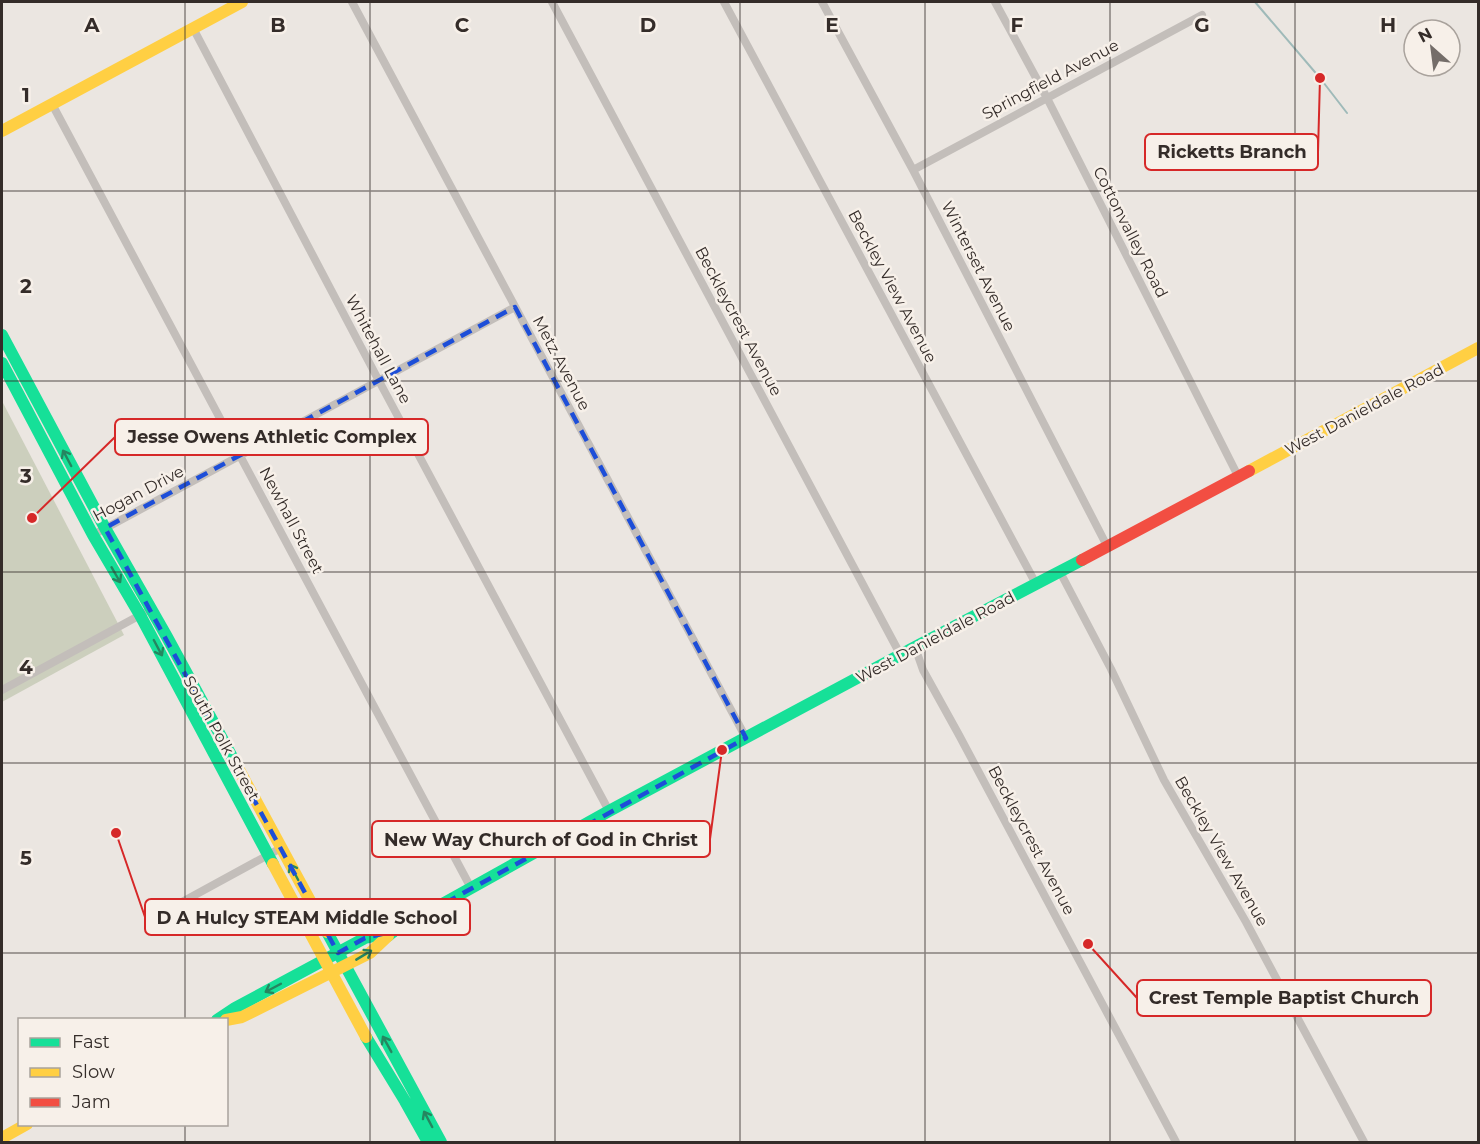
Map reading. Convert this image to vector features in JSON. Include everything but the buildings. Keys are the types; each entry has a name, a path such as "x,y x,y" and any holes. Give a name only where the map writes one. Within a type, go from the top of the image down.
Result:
{"street":[{"path":"2,131 242,2"},
{"name":"Metz Avenue","path":"352,2 746,738"},
{"name":"Beckleycrest Avenue","path":"552,2 900,654"},
{"name":"Beckley View Avenue","path":"724,2 1036,584"},
{"name":"Winterset Avenue","path":"822,2 913,170 1107,546"},
{"name":"Cottonvalley Road","path":"995,2 1047,98 1238,476"},
{"name":"Springfield Avenue","path":"913,170 1202,15"},
{"name":"Whitehall Lane","path":"192,28 609,811"},
{"name":"Newhall Street","path":"52,104 471,888"},
{"name":"Hogan Drive","path":"93,535 515,307"},
{"name":"South Polk Street","path":"2,335 338,953 411,1098 428,1143"},
{"name":"West Danieldale Road","path":"228,1020 242,1017 331,973 370,952 394,932 609,811 915,646 1060,572 1479,348"},
{"path":"3,366 16,363"},
{"name":"South Polk Street","path":"3,366 93,535 140,615 368,1042 411,1098 441,1143"},
{"name":"Beckley View Avenue","path":"1060,572 1111,669 1164,780 1246,922 1364,1143"},
{"path":"2,690 152,609"},
{"name":"Beckleycrest Avenue","path":"915,646 923,670 1176,1143"},
{"path":"175,680 187,674"},
{"path":"217,759 229,752"},
{"path":"149,920 281,848"},
{"name":"West Danieldale Road","path":"221,1018 235,1008 365,938 394,932"},
{"path":"2,1138 25,1126"}],"highlighted area":[{"path":"515,307 746,738 394,931 365,938 338,953 105,528"}],"green space":[{"path":"2,401 124,635 2,702"}],"waterway":[{"path":"1255,2 1347,113"}],"traffic: fast":[{"path":"2,335 105,528 237,766"},
{"path":"2,363 273,864"},
{"path":"388,936 609,811 1082,560"},
{"path":"327,932 441,1142"},
{"path":"220,1018 365,938 393,932"},
{"path":"366,1037 428,1142"}],"traffic: slow":[{"path":"2,131 242,2"},
{"path":"1249,471 1478,348"},
{"path":"237,766 327,932"},
{"path":"273,864 366,1037"},
{"path":"228,1020 242,1017 370,953 388,936"},
{"path":"2,1138 23,1126"}],"traffic: jam":[{"path":"1082,560 1249,471"}],"place":[{"name":"Ricketts Branch","path":"1320,78"},
{"name":"Jesse Owens Athletic Complex","path":"32,518"},
{"name":"New Way Church of God in Christ","path":"722,750"},
{"name":"D A Hulcy STEAM Middle School","path":"116,833"},
{"name":"Crest Temple Baptist Church","path":"1088,944"}]}
